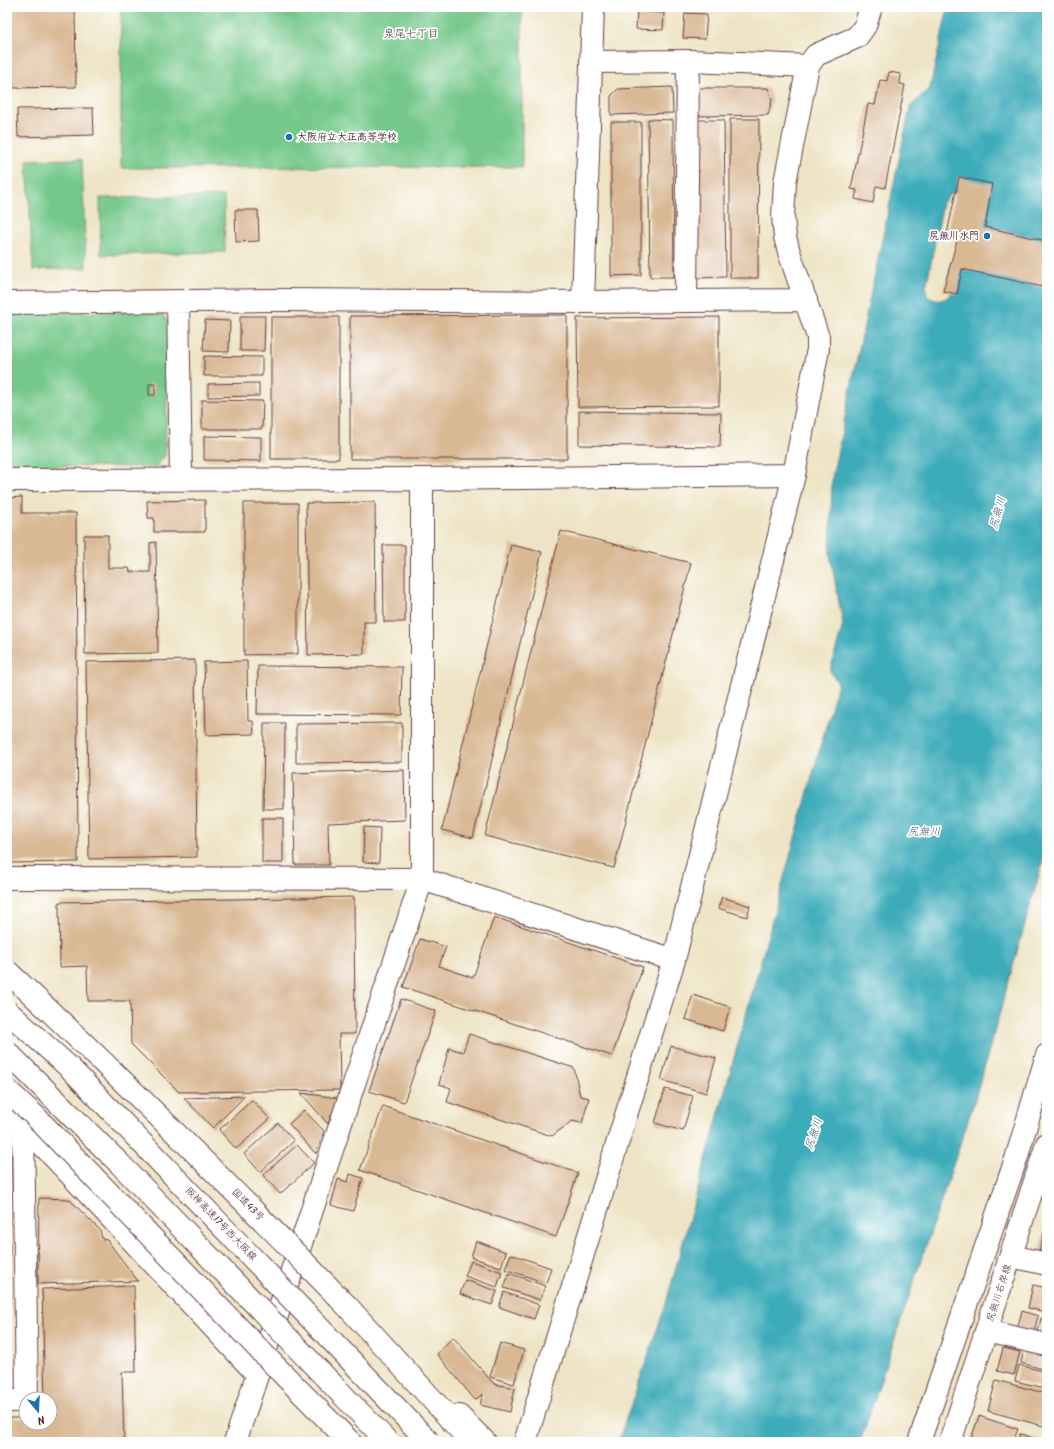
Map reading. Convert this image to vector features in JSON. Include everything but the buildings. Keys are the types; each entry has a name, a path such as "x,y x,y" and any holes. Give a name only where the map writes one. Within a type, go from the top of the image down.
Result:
{"main road":[{"path":"583,302 593,7"},
{"path":"525,1442 674,960 794,475 818,349 818,337 789,252 785,238 783,217 785,182 808,66 816,55 857,37 865,26 871,7"},
{"path":"591,62 688,61 808,66"},
{"path":"686,301 688,61"},
{"path":"7,303 286,300 583,302 806,300"},
{"path":"178,302 181,480"},
{"path":"7,480 422,479 794,475"},
{"path":"235,1442 267,1371 299,1247 422,880 422,479"},
{"path":"7,878 422,880 674,960"},
{"path":"7,962 84,1035 299,1247"},
{"name":"国道43号","path":"7,971 85,1044 258,1214 347,1306 485,1442"},
{"name":"阪神高速17号西大阪線","path":"7,1011 70,1068 430,1442"},
{"path":"7,1052 126,1169 388,1442"},
{"path":"919,1442 1016,1159 1047,1055"},
{"path":"7,1090 34,1115 267,1371 350,1442"},
{"path":"7,1109 267,1371 341,1442"},
{"path":"23,1124 26,1391"},
{"name":"尻無川右岸線","path":"950,1442 1011,1256 1044,1166 1047,1144"},
{"path":"1011,1256 1047,1264"},
{"path":"347,1306 471,1442"},
{"path":"986,1331 1047,1345"},
{"path":"7,1401 18,1400"}],"green space":[{"path":"121,7 522,7 522,167 121,168"},
{"path":"82,159 86,268 33,270 27,160"},
{"path":"224,196 225,252 101,255 100,198"},
{"path":"161,312 169,324 165,456 155,467 7,466 7,313"}],"water":[{"name":"尻無川","path":"948,7 1047,7 1047,847 974,1103 860,1442 618,1442 665,1307 838,683 830,671 843,624 830,555 832,478 910,107 930,88","holes":["960,191 972,204 951,294 942,300 933,299 927,296 926,288 943,203 950,194"]}],"place":[{"name":"大阪府立大正高等学校","path":"289,137"},
{"name":"尻無川水門","path":"987,236"}],"district":[{"name":"泉尾七丁目","path":"411,34"}]}
